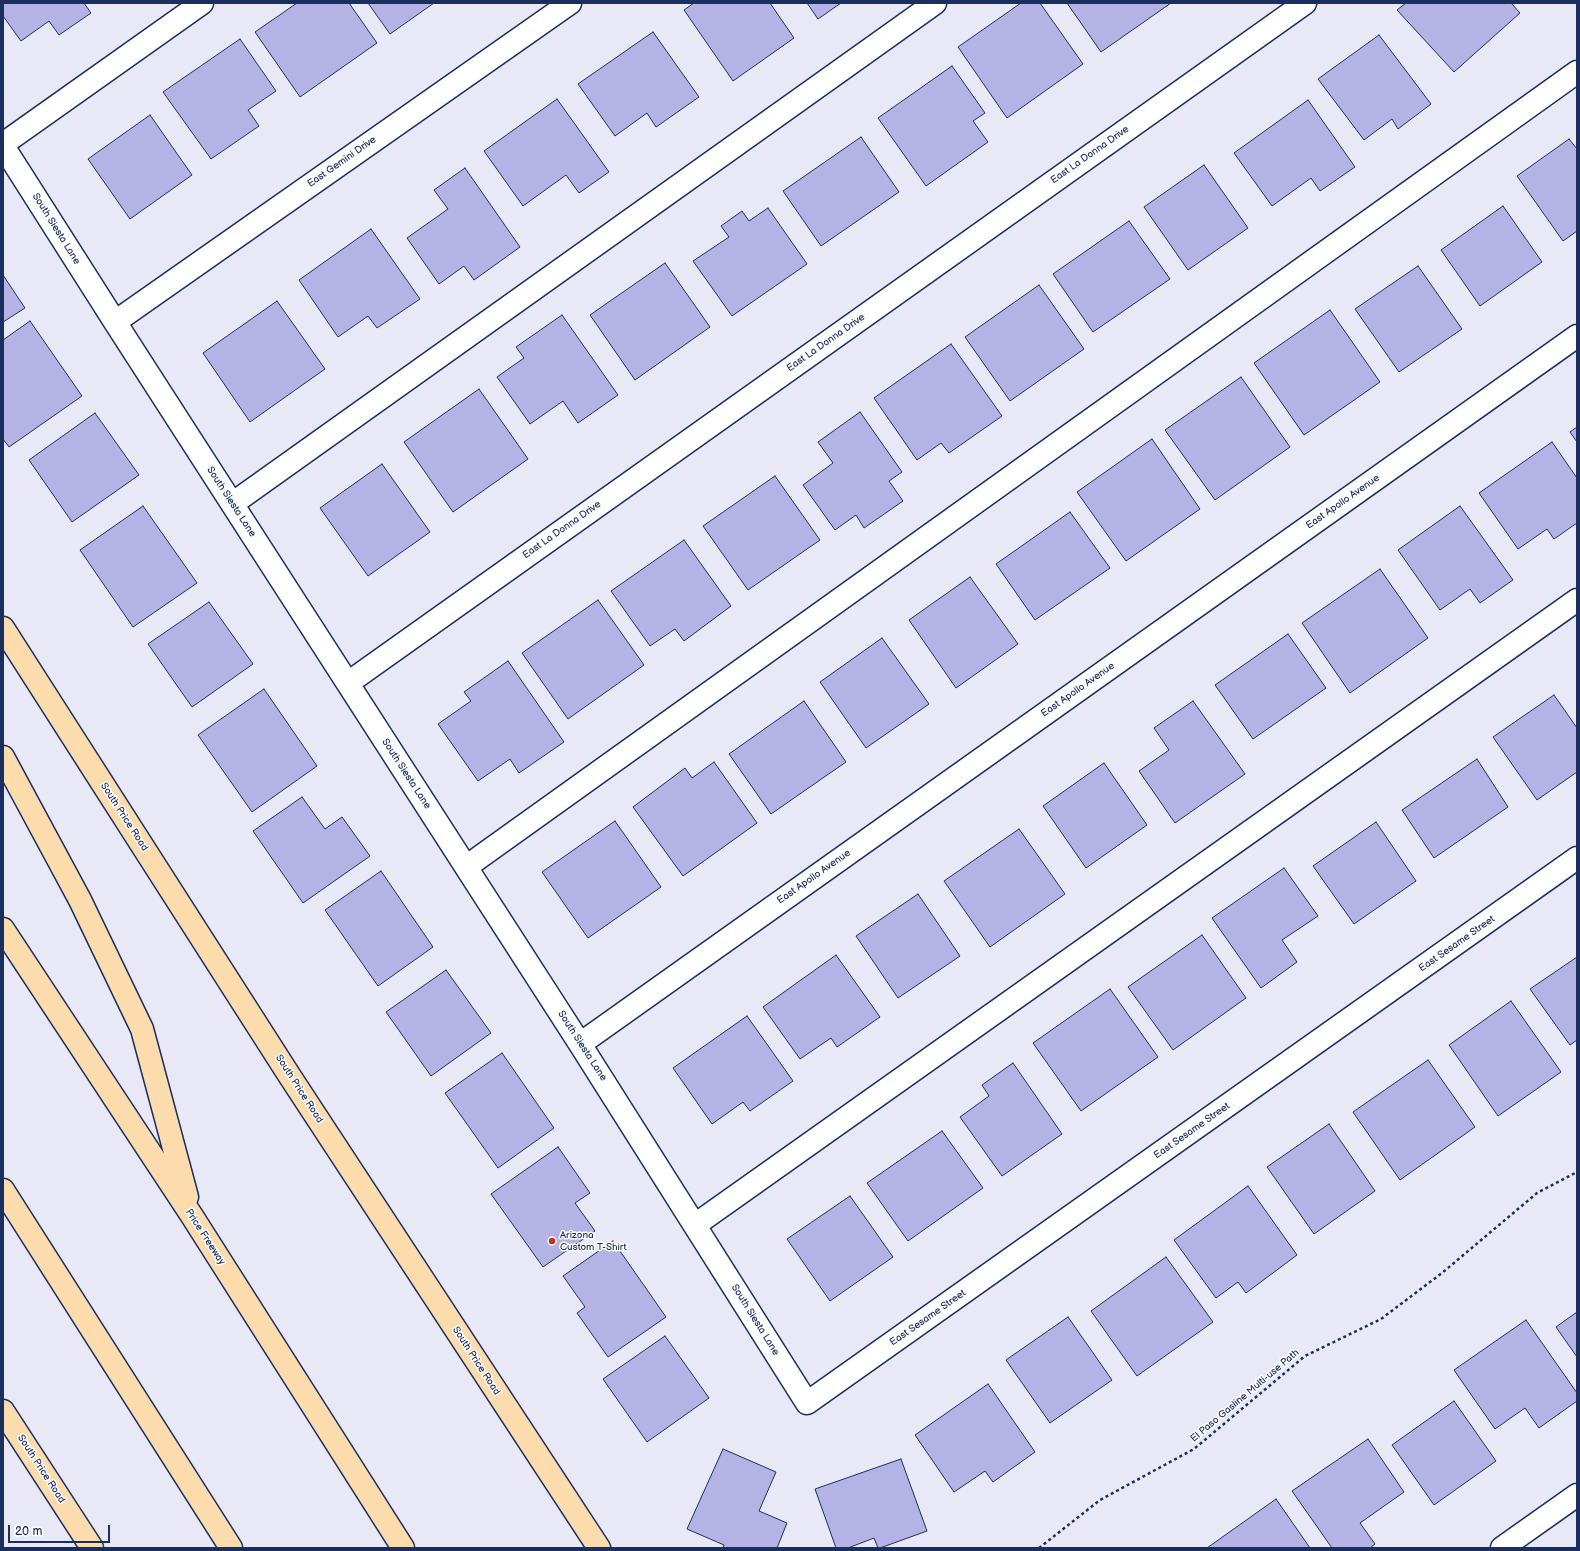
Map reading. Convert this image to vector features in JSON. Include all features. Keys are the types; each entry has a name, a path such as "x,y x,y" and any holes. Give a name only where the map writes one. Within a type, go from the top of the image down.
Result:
{"main road":[{"name":"South Price Road","path":"3,628 289,1075 599,1548"},
{"path":"3,757 80,900 142,1029 192,1216"},
{"name":"Price Freeway","path":"3,929 192,1216 403,1548"},
{"path":"3,1190 231,1548"},
{"path":"3,1217 78,1308"},
{"name":"South Price Road","path":"3,1411 92,1548"}],"street":[{"path":"3,145 202,3"},
{"name":"East Gemini Drive","path":"115,322 570,3"},
{"path":"232,504 935,3"},
{"name":"East La Donna Drive","path":"348,683 1305,3"},
{"path":"466,867 1577,72"},
{"name":"South Siesta Lane","path":"3,145 115,322 580,1044 807,1403"},
{"name":"East Apollo Avenue","path":"580,1044 1577,336"},
{"path":"695,1225 1577,600"},
{"name":"East Sesame Street","path":"807,1403 1577,858"},
{"path":"1502,1548 1577,1495"}],"path":[{"name":"El Paso Gasline Multi-use Path","path":"1039,1548 1100,1500 1194,1449 1304,1356 1381,1319 1442,1273 1537,1193 1577,1172"}],"building":[{"path":"3,3 84,3 91,13 59,35 49,21 21,41 3,16"},
{"path":"297,3 349,3 377,43 300,97 255,32"},
{"path":"368,3 434,3 390,34"},
{"path":"694,3 770,3 794,38 733,81 684,10"},
{"path":"807,3 841,3 818,19"},
{"path":"1021,3 1040,3 1083,64 1007,118 958,47"},
{"path":"1067,3 1171,3 1101,52"},
{"path":"1406,3 1511,3 1520,13 1454,72 1397,10"},
{"path":"653,32 699,97 656,127 647,113 615,136 578,84"},
{"path":"1379,35 1431,104 1398,129 1392,119 1364,140 1318,79"},
{"path":"240,39 276,91 248,110 259,126 211,159 163,92"},
{"path":"952,66 985,113 973,121 988,142 926,186 878,118"},
{"path":"557,99 609,172 579,193 566,175 523,206 484,151"},
{"path":"1308,100 1355,167 1320,191 1311,178 1272,206 1234,153"},
{"path":"150,115 192,175 130,219 88,159"},
{"path":"861,137 899,192 821,246 783,191"},
{"path":"1569,139 1577,149 1577,231 1563,241 1517,176"},
{"path":"1204,165 1248,228 1188,270 1144,207"},
{"path":"465,168 520,247 474,280 464,266 439,284 407,238 448,209 434,190"},
{"path":"1503,206 1542,262 1480,306 1441,250"},
{"path":"768,208 807,264 732,316 693,261 729,237 721,226 742,211 749,221"},
{"path":"1129,221 1170,279 1093,332 1053,274"},
{"path":"371,229 420,299 377,328 368,316 338,337 299,280"},
{"path":"665,263 710,327 635,380 590,315"},
{"path":"1418,266 1462,329 1399,372 1355,309"},
{"path":"3,275 25,308 3,322"},
{"path":"1039,285 1084,349 1010,401 965,337"},
{"path":"277,301 325,369 250,422 203,353"},
{"path":"1330,310 1380,382 1304,435 1254,363"},
{"path":"562,315 618,395 578,423 563,401 530,424 497,377 524,358 516,347"},
{"path":"30,321 82,396 9,447 3,439 3,340"},
{"path":"951,344 1002,416 949,453 941,443 917,460 874,398"},
{"path":"1241,377 1290,447 1215,500 1165,430"},
{"path":"479,389 528,459 453,512 404,442"},
{"path":"860,412 902,472 889,481 903,501 864,528 856,515 835,530 803,485 833,463 818,442"},
{"path":"95,413 139,475 72,522 29,460"},
{"path":"1577,427 1577,442 1570,432"},
{"path":"1152,439 1200,509 1126,561 1077,492"},
{"path":"1552,442 1577,478 1577,523 1554,539 1547,529 1518,549 1479,493"},
{"path":"382,464 430,532 368,576 320,508"},
{"path":"775,476 820,540 748,590 703,526"},
{"path":"143,506 197,583 133,627 80,550"},
{"path":"1460,506 1513,580 1480,603 1470,589 1440,610 1398,550"},
{"path":"1070,512 1110,568 1035,620 996,564"},
{"path":"684,540 731,606 684,641 675,629 650,646 611,591"},
{"path":"1380,569 1428,638 1350,693 1302,623"},
{"path":"970,577 1018,644 956,688 909,620"},
{"path":"598,600 644,665 568,719 522,653"},
{"path":"209,602 253,664 192,707 148,644"},
{"path":"1288,634 1326,688 1253,739 1215,685"},
{"path":"882,638 929,704 866,748 820,682"},
{"path":"508,661 564,742 519,773 510,759 478,781 438,724 471,701 464,692"},
{"path":"264,689 317,766 252,812 198,735"},
{"path":"1554,695 1577,728 1577,772 1537,800 1493,737"},
{"path":"804,701 846,762 771,814 729,754"},
{"path":"1193,701 1245,774 1175,823 1139,771 1169,750 1154,728"},
{"path":"1477,759 1508,807 1434,858 1402,810"},
{"path":"714,762 757,823 683,876 633,807 685,768 692,778"},
{"path":"1104,763 1147,825 1086,868 1043,806"},
{"path":"302,797 325,829 342,817 370,856 303,903 253,831"},
{"path":"615,821 661,887 588,938 542,872"},
{"path":"1376,822 1416,881 1354,924 1313,866"},
{"path":"1019,829 1065,894 990,947 944,881"},
{"path":"1284,868 1318,916 1282,940 1297,962 1261,988 1212,918"},
{"path":"381,871 433,947 378,986 325,910"},
{"path":"918,894 960,956 898,998 856,936"},
{"path":"1202,935 1246,998 1173,1050 1128,987"},
{"path":"836,955 880,1017 837,1047 831,1038 800,1059 763,1007"},
{"path":"1577,957 1577,1040 1570,1045 1530,989"},
{"path":"446,970 491,1033 431,1076 386,1012"},
{"path":"1110,989 1158,1057 1081,1111 1033,1043"},
{"path":"1511,1001 1561,1072 1498,1116 1449,1045"},
{"path":"747,1016 793,1081 750,1111 743,1102 712,1124 673,1068"},
{"path":"502,1053 554,1128 498,1168 445,1093"},
{"path":"1428,1060 1475,1127 1400,1180 1353,1112"},
{"path":"1013,1063 1062,1134 1002,1176 960,1117 989,1096 982,1085"},
{"path":"1329,1124 1375,1191 1314,1234 1267,1167"},
{"path":"942,1131 983,1188 908,1241 867,1183"},
{"path":"558,1147 590,1193 575,1203 595,1231 543,1267 491,1194"},
{"path":"1248,1186 1297,1255 1246,1293 1238,1282 1216,1298 1174,1240"},
{"path":"850,1196 893,1257 830,1301 787,1239"},
{"path":"613,1241 666,1317 608,1357 577,1313 585,1307 563,1276"},
{"path":"1166,1257 1213,1322 1137,1376 1091,1311"},
{"path":"1577,1312 1577,1357 1556,1327"},
{"path":"1068,1317 1112,1380 1050,1423 1006,1360"},
{"path":"1526,1320 1577,1393 1577,1401 1539,1428 1525,1408 1495,1429 1454,1370"},
{"path":"665,1336 709,1398 647,1442 603,1379"},
{"path":"988,1384 1035,1452 993,1482 985,1471 954,1492 915,1435"},
{"path":"1454,1401 1496,1461 1434,1505 1392,1445"},
{"path":"1368,1439 1404,1492 1360,1523 1375,1544 1370,1548 1332,1548 1292,1491"},
{"path":"723,1449 776,1472 759,1511 787,1523 777,1548 723,1548 724,1545 687,1529"},
{"path":"901,1459 927,1531 880,1548 878,1548 874,1538 848,1548 836,1548 815,1489"},
{"path":"1276,1499 1310,1548 1207,1548"}],"place":[{"name":"Arizona Custom T-Shirt","path":"552,1241"}]}
